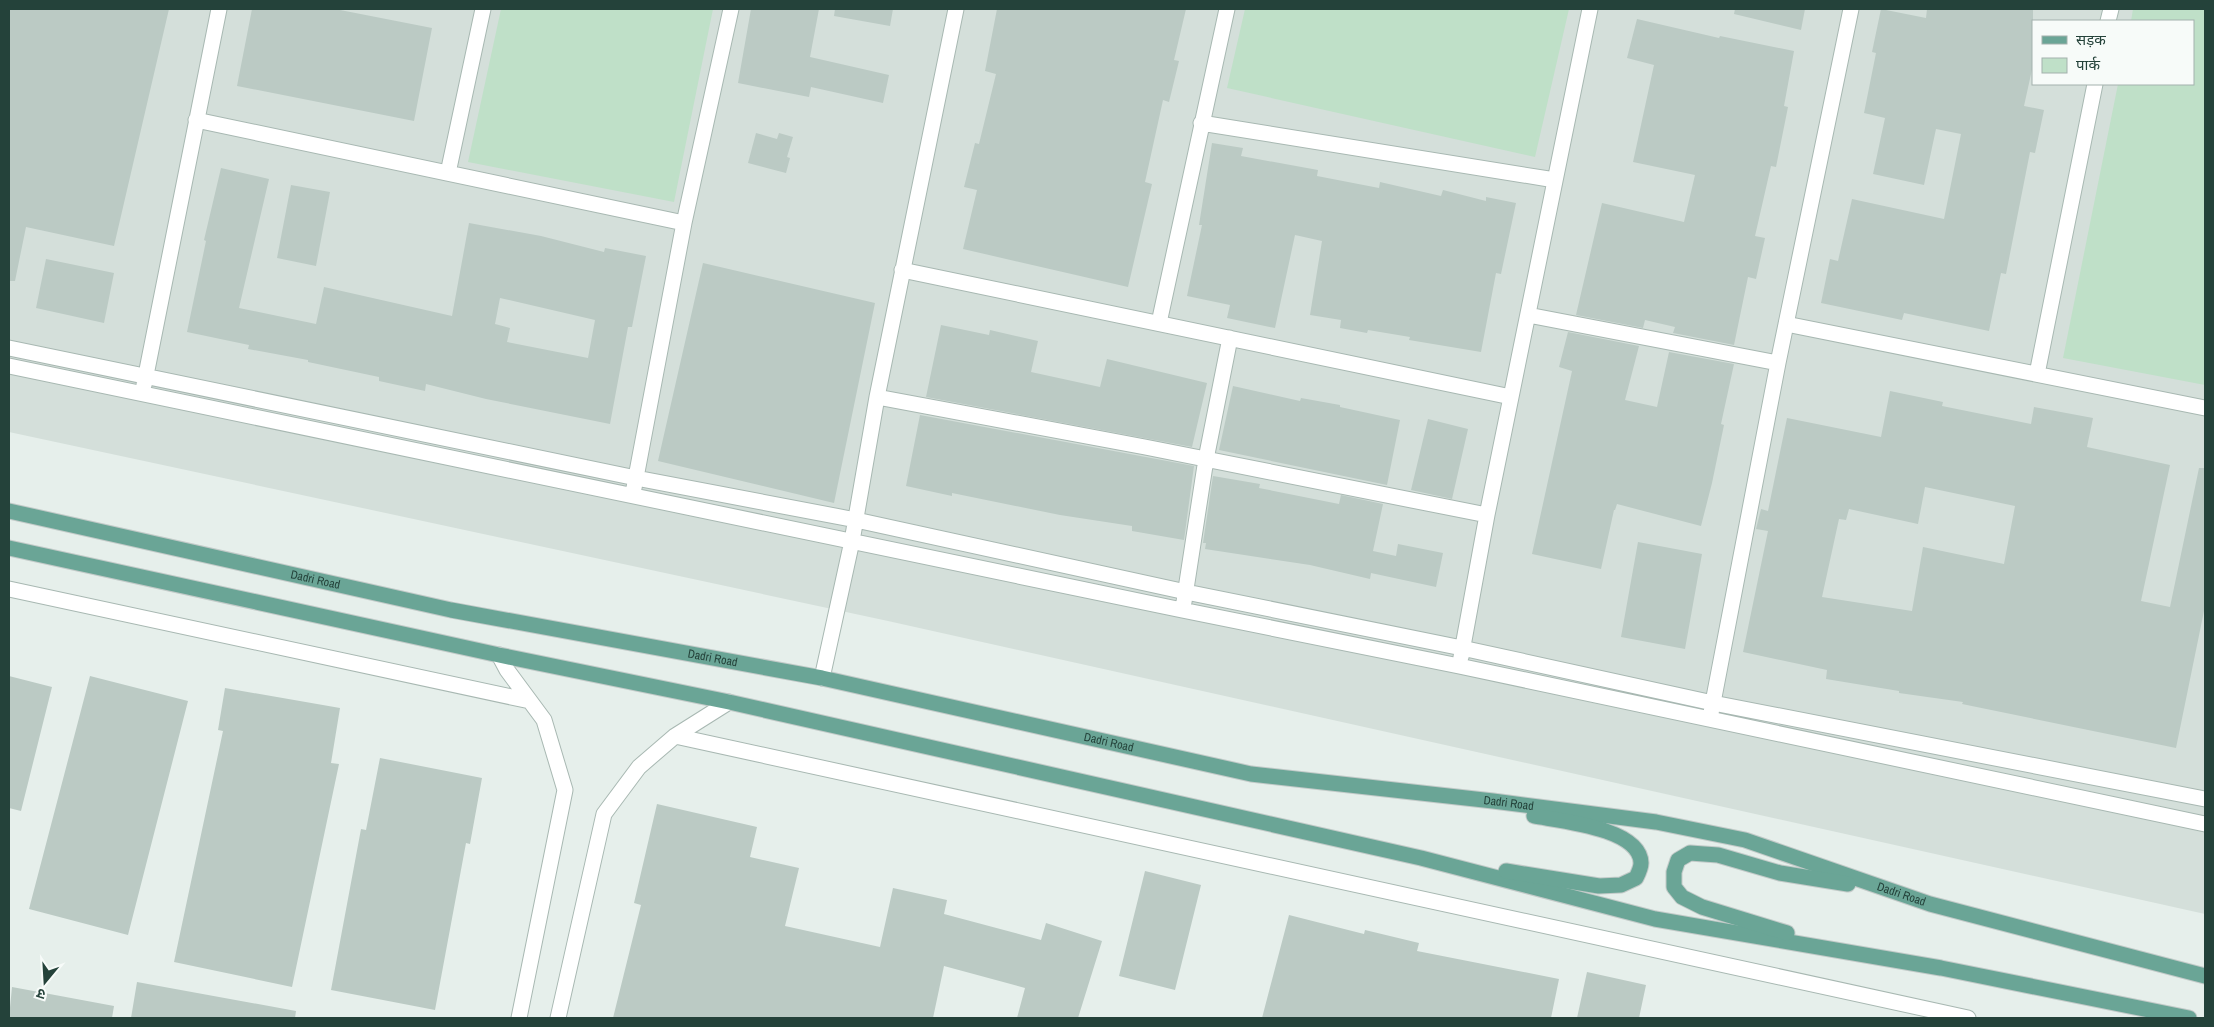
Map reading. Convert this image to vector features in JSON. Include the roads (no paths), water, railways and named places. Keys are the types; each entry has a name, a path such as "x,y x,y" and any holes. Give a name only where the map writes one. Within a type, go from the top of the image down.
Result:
{"main road":[{"name":"Dadri Road","path":"9,512 451,610 822,678 1251,774 1492,801 1656,822 1745,840 1888,890 1940,906 2205,976"},
{"path":"9,548 499,655 729,702 1421,858 1655,919 1851,952 2182,1018"},
{"path":"1421,858 1599,886 1621,886 1636,878 1641,864 1636,850 1618,836 1602,829 1534,816 1492,801"},
{"path":"1851,952 1709,910 1682,897 1674,887 1674,872 1678,860 1690,853 1718,855 1780,873 1888,890"}],"street":[{"path":"142,393 219,9"},
{"path":"448,173 482,9"},
{"path":"633,494 684,223 731,9"},
{"path":"822,678 852,541 877,397 956,9"},
{"path":"1158,323 1227,9"},
{"path":"1459,666 1487,515 1590,9"},
{"path":"1710,720 1778,363 1851,9"},
{"path":"2037,374 2096,85"},
{"path":"196,120 684,223"},
{"path":"1201,124 1555,180"},
{"path":"902,270 1511,396"},
{"path":"1528,315 1778,363"},
{"path":"1786,324 2205,408"},
{"path":"1182,610 1206,459 1230,338"},
{"path":"9,348 636,478 856,520 1713,703 2205,800"},
{"path":"9,366 1459,666 2204,824 2205,807"},
{"path":"877,397 1206,459 1487,515"},
{"path":"9,588 530,701"},
{"path":"499,655 507,670 544,720 565,790 519,1018"},
{"path":"558,1018 604,814 639,767 674,736 729,702"},
{"path":"674,736 1968,1018"}]}
